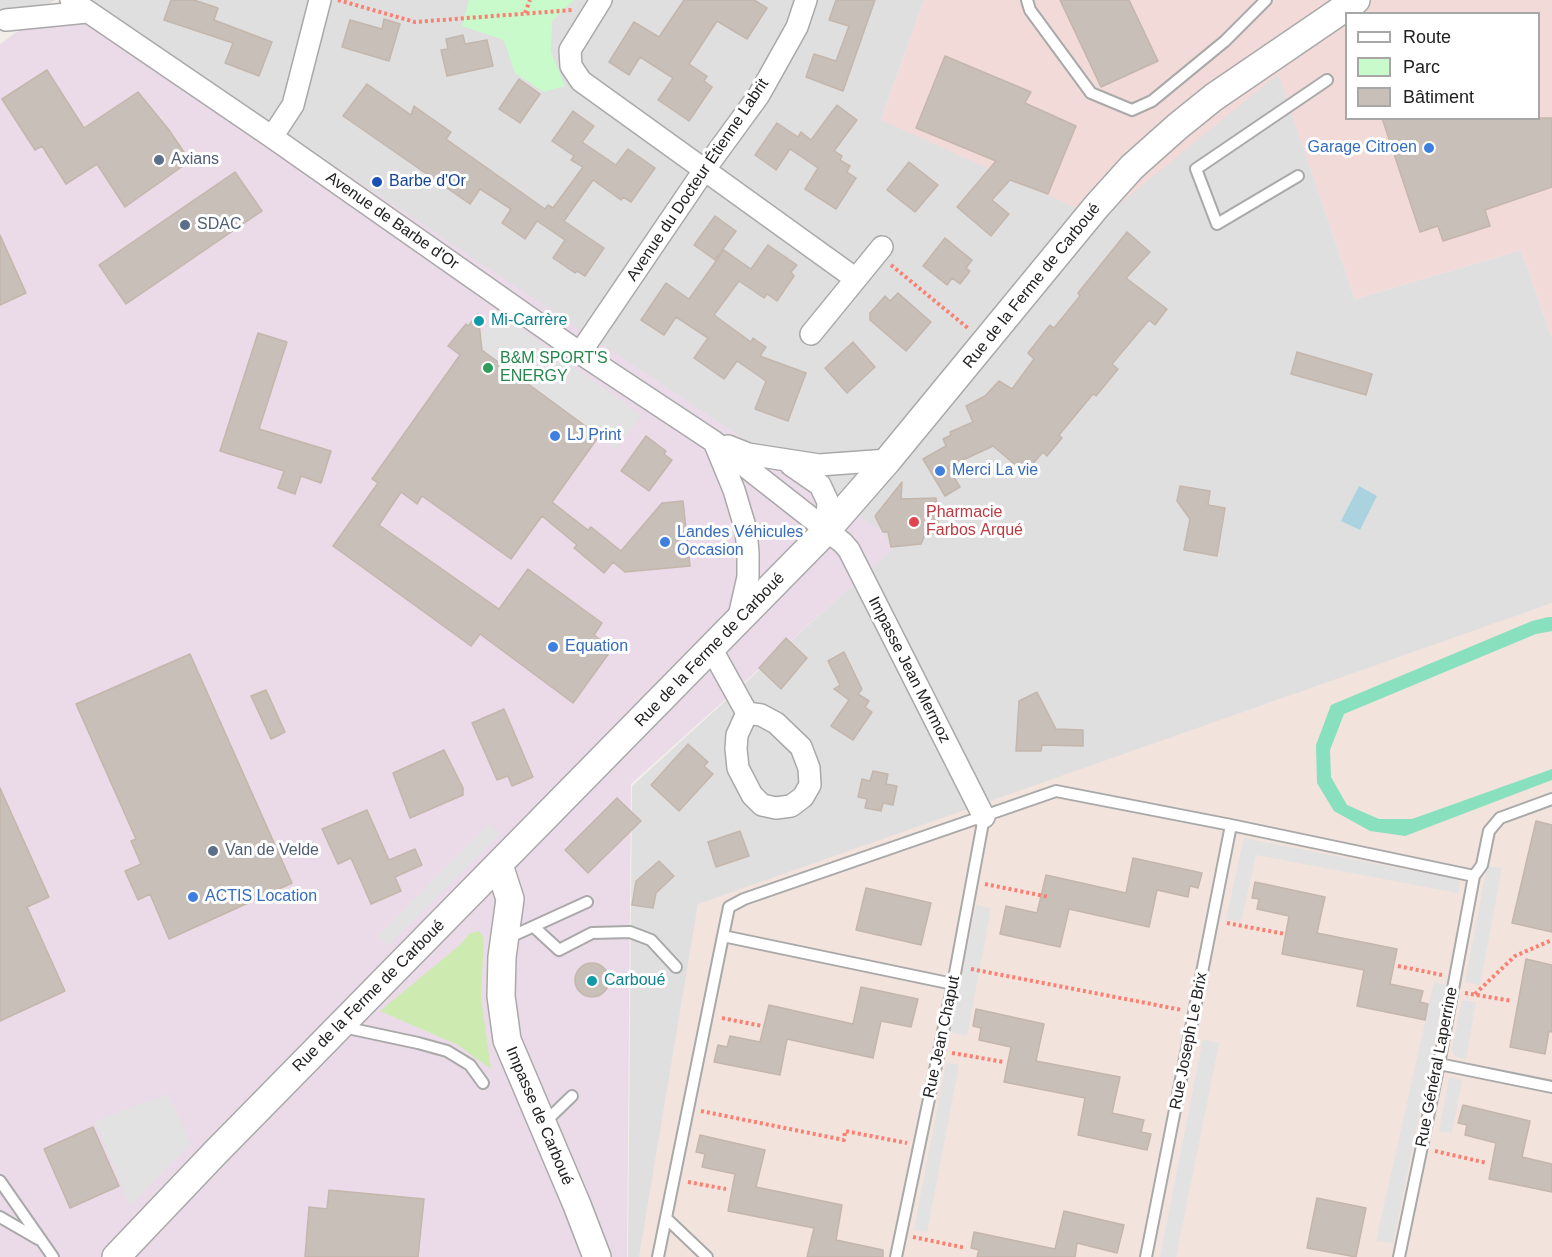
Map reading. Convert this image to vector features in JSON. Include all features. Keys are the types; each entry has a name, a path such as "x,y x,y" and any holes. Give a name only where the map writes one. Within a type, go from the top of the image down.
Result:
{"street":[{"path":"3,22 39,0"},
{"path":"272,137 293,105 320,0"},
{"path":"601,0 570,50 571,66 581,81 856,279"},
{"name":"Avenue du Docteur Étienne Labrit","path":"580,353 705,169 759,95 797,27 806,0"},
{"name":"Rue de la Ferme de Carboué","path":"116,1257 339,1026 826,531 888,460 1089,215 1132,167 1214,97 1356,0"},
{"path":"3,22 79,6"},
{"name":"Avenue de Barbe d'Or","path":"79,6 272,137 580,353 713,441 826,531"},
{"path":"811,334 879,250"},
{"path":"713,441 734,489 746,530 748,578 738,621"},
{"name":"Avenue de Barbe d'Or","path":"713,441 748,454 819,465 888,460"},
{"name":"Avenue de Barbe d'Or","path":"779,459 798,468 820,484 828,502 826,531"},
{"name":"Impasse Jean Mermoz","path":"826,531 849,550 984,817"},
{"path":"711,648 747,713"},
{"path":"747,713 760,715 776,723 801,747 809,768 810,785 803,797 791,806 776,808 762,805 752,795 738,768 737,735 747,713"},
{"name":"Impasse de Carboué","path":"499,865 510,899 501,996 507,1040 597,1257"},
{"path":"472,892 499,920 505,937"}],"lane":[{"path":"1027,0 1030,10 1092,93 1132,110 1152,101 1216,48 1266,0"},
{"path":"1298,176 1217,224 1196,169 1327,80"},
{"path":"658,1257 729,907 744,899 1056,791 1474,876"},
{"name":"Rue Général Laperrine","path":"1399,1257 1439,1064 1474,876 1482,865 1489,831 1500,818 1552,799"},
{"name":"Rue Jean Chaput","path":"896,1257 953,984 984,817"},
{"name":"Rue Joseph Le Brix","path":"1146,1257 1232,825"},
{"path":"505,937 534,927 587,902"},
{"path":"534,927 559,950 592,933 630,932 651,940 676,967"},
{"path":"723,936 953,984"},
{"path":"339,1026 447,1051 470,1065 483,1083"},
{"path":"1439,1064 1552,1087"},
{"path":"543,1124 572,1096"},
{"path":"0,1181 53,1257"},
{"path":"0,1217 40,1241"},
{"path":"666,1218 707,1257"}],"path":[{"path":"337,0 415,22 572,9 588,20"},
{"path":"525,13 530,0"},
{"path":"879,250 986,342"},
{"path":"972,881 1049,897"},
{"path":"1212,921 1285,934"},
{"path":"1475,994 1515,956 1552,940"},
{"path":"956,966 1194,1012"},
{"path":"1398,966 1455,977"},
{"path":"1453,990 1512,1001"},
{"path":"707,1015 762,1026"},
{"path":"939,1051 1004,1062"},
{"path":"688,1108 844,1140 845,1131 919,1146"},
{"path":"1421,1148 1487,1162"},
{"path":"673,1179 726,1189"},
{"path":"900,1235 966,1248"}],"shaded area":[{"path":"0,0 56,0 0,28"},
{"path":"61,0 87,0 883,532 892,550 631,784 627,1257 0,1257 0,44"},
{"path":"87,0 924,0 881,120 1278,73 1355,299 1521,250 1552,338 1552,1257 628,1257 632,786 892,549"},
{"path":"924,0 1552,0 1552,338 1521,250 1355,299 1278,74 1101,219 881,120"},
{"path":"498,312 642,416 616,449 482,350 480,336"},
{"path":"1552,603 1552,1257 639,1257 698,904"},
{"path":"490,823 500,834 388,946 378,936"},
{"path":"1244,838 1460,880 1458,893 1256,855 1241,922 1226,919"},
{"path":"1487,866 1502,868 1480,985 1465,982"},
{"path":"976,905 991,908 967,1036 951,1032"},
{"path":"1434,982 1446,985 1393,1243 1376,1241"},
{"path":"1462,1000 1476,1002 1466,1059 1455,1057 1452,1050"},
{"path":"1203,1039 1219,1043 1176,1257 1160,1257"},
{"path":"946,1062 959,1065 927,1232 914,1230"},
{"path":"1449,1077 1462,1080 1452,1133 1439,1131"},
{"path":"168,1094 191,1143 130,1206 95,1121"}],"green space":[{"path":"469,0 574,0 552,21 551,52 565,86 544,92 515,73 504,40 462,26"},
{"path":"1552,617 1552,631 1536,634 1344,714 1330,750 1331,777 1347,805 1379,819 1412,819 1552,769 1552,780 1405,836 1370,831 1334,811 1317,783 1316,745 1331,705 1532,621"},
{"path":"479,931 484,938 481,998 491,1069 458,1045 380,1011 460,945 470,933"}],"water":[{"path":"1359,486 1377,496 1360,530 1341,521"}],"building":[{"path":"171,0 194,0 218,8 214,20 272,42 259,76 225,63 233,43 164,20"},
{"path":"684,0 754,0 767,8 747,39 717,21 689,64 707,76 704,81 712,87 689,121 658,100 673,78 640,57 629,75 609,62 634,22 659,37"},
{"path":"836,0 875,0 843,91 806,77 814,54 836,61 849,26 829,20"},
{"path":"1060,0 1129,0 1158,61 1101,87"},
{"path":"384,19 400,24 389,61 342,47 350,20 382,29"},
{"path":"463,35 465,44 487,40 493,66 447,76 441,50 448,49 446,39"},
{"path":"945,56 1031,92 1025,103 1076,126 1048,194 1010,180 992,200 1009,214 991,236 957,207 996,161 916,128"},
{"path":"47,70 84,128 138,92 169,130 190,161 125,207 97,164 66,184 42,146 35,150 2,99"},
{"path":"519,79 540,94 520,123 499,109"},
{"path":"367,84 411,115 414,106 451,132 446,139 545,209 548,205 553,208 583,167 571,160 574,156 552,141 573,111 594,126 582,142 616,165 628,149 655,168 631,202 623,197 621,200 593,180 564,221 604,248 585,276 577,271 575,273 553,258 565,240 537,221 525,239 502,223 511,209 480,189 470,204 343,116"},
{"path":"837,105 857,120 834,151 842,156 840,160 850,166 847,172 856,178 836,209 805,189 818,168 790,149 776,170 755,155 777,123 798,137 801,132 811,140"},
{"path":"1540,118 1552,118 1552,187 1485,210 1490,226 1443,241 1438,226 1420,232 1383,120 1540,120"},
{"path":"909,162 938,185 915,212 887,190"},
{"path":"235,172 262,211 126,304 99,265"},
{"path":"715,216 736,231 715,260 694,245"},
{"path":"1127,232 1150,252 1126,278 1167,309 1155,325 1149,320 1112,364 1118,369 1096,396 1093,394 1059,435 1062,438 1047,456 1043,452 1025,473 993,446 948,467 960,487 945,496 923,459 946,446 943,439 951,435 950,432 973,422 966,406 985,396 999,381 1012,389 1034,359 1028,353 1050,325 1054,328 1080,296 1078,293"},
{"path":"0,235 26,293 0,305"},
{"path":"945,238 972,260 966,268 970,271 960,284 952,278 947,285 923,266"},
{"path":"768,245 797,265 791,272 794,276 777,301 767,294 764,298 739,281 714,315 751,342 753,338 766,347 760,356 806,373 788,421 755,409 766,381 737,361 724,379 694,358 708,338 676,317 664,335 641,320 666,283 689,299 724,250 751,269"},
{"path":"898,293 931,322 906,351 870,320 870,313 885,296 890,301"},
{"path":"478,314 482,350 599,436 552,502 588,530 591,527 621,551 662,503 683,501 690,566 625,572 613,562 604,573 574,548 577,545 542,516 511,559 422,496 417,504 401,492 379,525 499,609 528,569 602,623 594,635 612,649 573,703 480,634 471,646 333,546 378,483 372,479 460,355 448,346 466,324 468,326"},
{"path":"258,333 287,342 259,429 331,451 321,483 301,476 295,494 278,488 284,471 220,451"},
{"path":"853,342 875,367 847,393 825,368"},
{"path":"1297,352 1372,374 1366,395 1291,374"},
{"path":"646,436 666,451 664,454 672,460 649,491 621,471"},
{"path":"902,482 901,499 936,498 939,533 925,535 921,544 891,547 888,532 883,532 875,516"},
{"path":"1180,486 1210,491 1208,505 1225,508 1217,556 1184,550 1190,519 1177,501"},
{"path":"786,638 807,658 781,689 759,668"},
{"path":"844,652 862,689 858,694 869,701 865,707 872,712 853,740 831,726 849,700 834,689 840,685 828,661"},
{"path":"190,654 292,883 169,939 150,894 138,900 125,871 141,864 131,841 136,839 76,704"},
{"path":"266,690 285,732 271,739 251,696"},
{"path":"1037,692 1056,729 1083,730 1083,746 1042,745 1041,751 1016,751 1019,701"},
{"path":"504,709 533,777 512,786 508,776 497,780 472,723"},
{"path":"688,744 708,762 704,766 713,774 679,811 651,785"},
{"path":"444,750 463,788 463,795 410,818 393,773"},
{"path":"873,771 888,774 886,784 897,786 893,805 883,803 881,811 865,808 867,799 858,797 862,779 870,781"},
{"path":"0,788 49,897 27,907 65,991 0,1021"},
{"path":"617,798 641,821 588,873 565,850"},
{"path":"367,810 389,860 415,849 422,865 395,877 401,891 371,904 351,858 338,864 322,829"},
{"path":"1536,821 1552,825 1552,932 1512,923"},
{"path":"740,831 749,856 716,867 708,842"},
{"path":"1133,858 1202,873 1198,888 1190,886 1188,897 1157,890 1149,927 1069,909 1060,947 1000,934 1006,906 1037,913 1046,875 1126,893"},
{"path":"659,861 674,876 656,893 653,908 632,905 636,881"},
{"path":"1255,882 1325,897 1317,933 1397,949 1390,984 1423,991 1420,1002 1428,1004 1425,1020 1357,1006 1364,970 1282,954 1289,916 1257,909 1259,899 1252,898"},
{"path":"866,888 931,903 921,945 856,930"},
{"path":"1526,959 1552,965 1552,1032 1549,1031 1545,1054 1510,1047"},
{"name":"Carboué","path":"592,963 604,968 609,980 604,992 592,997 580,992 575,980 580,968"},
{"path":"861,987 918,999 911,1027 881,1021 873,1058 787,1039 780,1075 714,1062 718,1045 727,1047 730,1036 760,1042 769,1005 853,1024"},
{"path":"976,1009 1044,1024 1036,1061 1120,1077 1112,1113 1144,1120 1141,1132 1151,1134 1147,1150 1078,1135 1085,1098 1004,1082 1011,1047 979,1040 981,1028 973,1026"},
{"path":"1463,1105 1530,1121 1522,1157 1552,1164 1552,1192 1489,1179 1496,1143 1465,1135 1467,1125 1458,1123"},
{"path":"93,1127 119,1186 70,1208 44,1149"},
{"path":"700,1135 765,1150 756,1187 842,1205 836,1240 883,1250 883,1257 807,1257 814,1228 728,1211 735,1174 702,1167 705,1154 696,1152"},
{"path":"329,1190 424,1199 418,1257 305,1257 309,1207 327,1209"},
{"path":"1317,1198 1366,1208 1356,1257 1307,1248"},
{"path":"1064,1211 1124,1225 1117,1253 1077,1243 1075,1257 977,1257 979,1250 971,1248 974,1232 1055,1249"}],"place":[{"name":"Garage Citroen","path":"1429,148"},
{"name":"Axians","path":"159,160"},
{"name":"Barbe d'Or","path":"377,182"},
{"name":"SDAC","path":"185,225"},
{"name":"Mi-Carrère","path":"479,321"},
{"name":"B&M SPORT'S ENERGY","path":"488,368"},
{"name":"LJ Print","path":"555,436"},
{"name":"Merci La vie","path":"940,471"},
{"name":"Pharmacie Farbos Arqué","path":"914,522"},
{"name":"Landes Véhicules Occasion","path":"665,542"},
{"name":"Equation","path":"553,647"},
{"name":"Van de Velde","path":"213,851"},
{"name":"ACTIS Location","path":"193,897"},
{"name":"Carboué","path":"592,981"}]}
